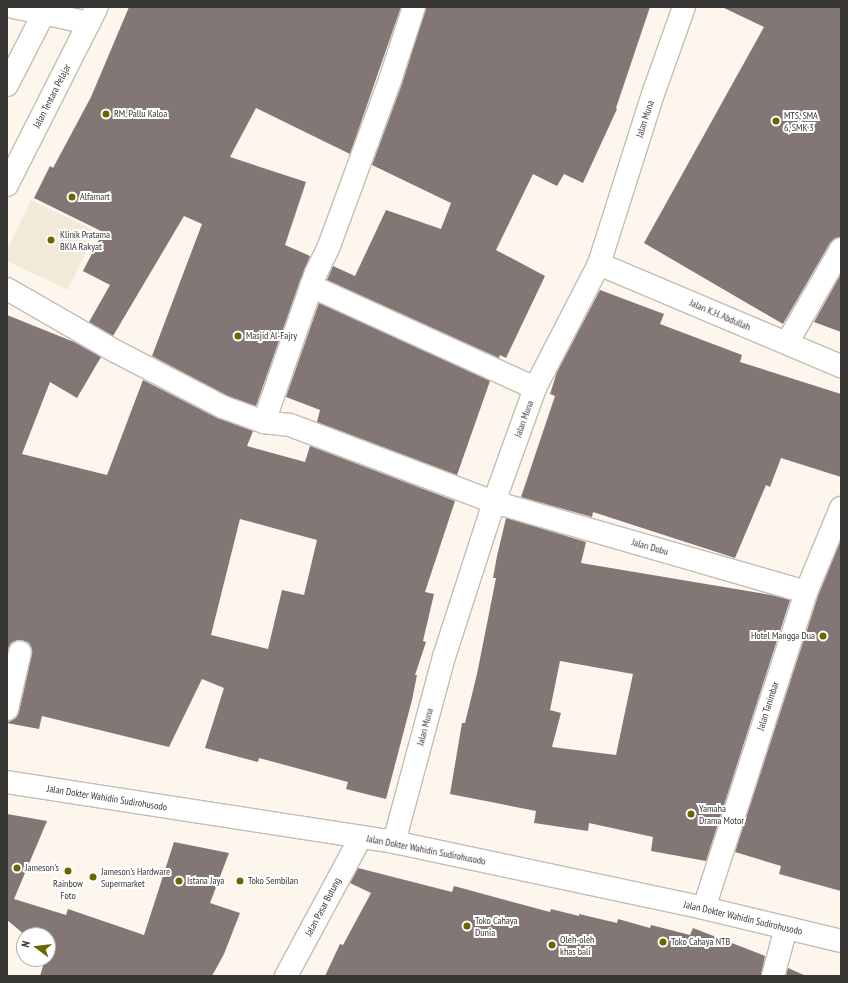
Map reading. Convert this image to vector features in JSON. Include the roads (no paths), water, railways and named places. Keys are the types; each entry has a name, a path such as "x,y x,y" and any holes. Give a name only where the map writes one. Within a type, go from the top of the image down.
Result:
{"street":[{"path":"13,7 93,15"},
{"path":"264,422 311,286 335,230 390,80 414,7"},
{"name":"Jalan Muna","path":"394,842 444,657 494,502 535,388 599,264 653,94 684,7"},
{"path":"7,85 45,10"},
{"name":"Jalan Tentara Pelajar","path":"7,185 93,15"},
{"path":"787,343 841,249"},
{"name":"Jalan K.H. Abdullah","path":"599,264 841,366"},
{"path":"311,286 535,388"},
{"name":"Jalan Dobu","path":"7,289 115,351 223,407 264,422 290,425 494,502 806,592"},
{"name":"Jalan Tanimbar","path":"704,908 806,592 841,508"},
{"path":"7,709 20,652"},
{"name":"Jalan Dokter Wahidin Sudirohusodo","path":"7,782 394,842 704,908 841,941"},
{"name":"Jalan Pasar Butung","path":"286,976 361,837"},
{"path":"773,976 786,928"}],"place":[{"name":"RM. Pallu Kaloa","path":"106,114"},
{"name":"MTS, SMA 6, SMK 3","path":"776,121"},
{"name":"Alfamart","path":"72,197"},
{"name":"Klinik Pratama BKIA Rakyat","path":"51,240"},
{"name":"Masjid Al-Fajry","path":"238,336"},
{"name":"Hotel Mangga Dua","path":"823,636"},
{"name":"Yamaha Drama Motor","path":"691,814"},
{"name":"Jameson's","path":"17,868"},
{"name":"Rainbow Foto","path":"68,871"},
{"name":"Jameson's Hardware Supermarket","path":"93,877"},
{"name":"Istana Jaya","path":"179,881"},
{"name":"Toko Sembilan","path":"240,881"},
{"name":"Toko Cahaya Dunia","path":"467,926"},
{"name":"Toko Cahaya NTB","path":"663,942"},
{"name":"Oleh-oleh khas bali","path":"552,945"}]}
